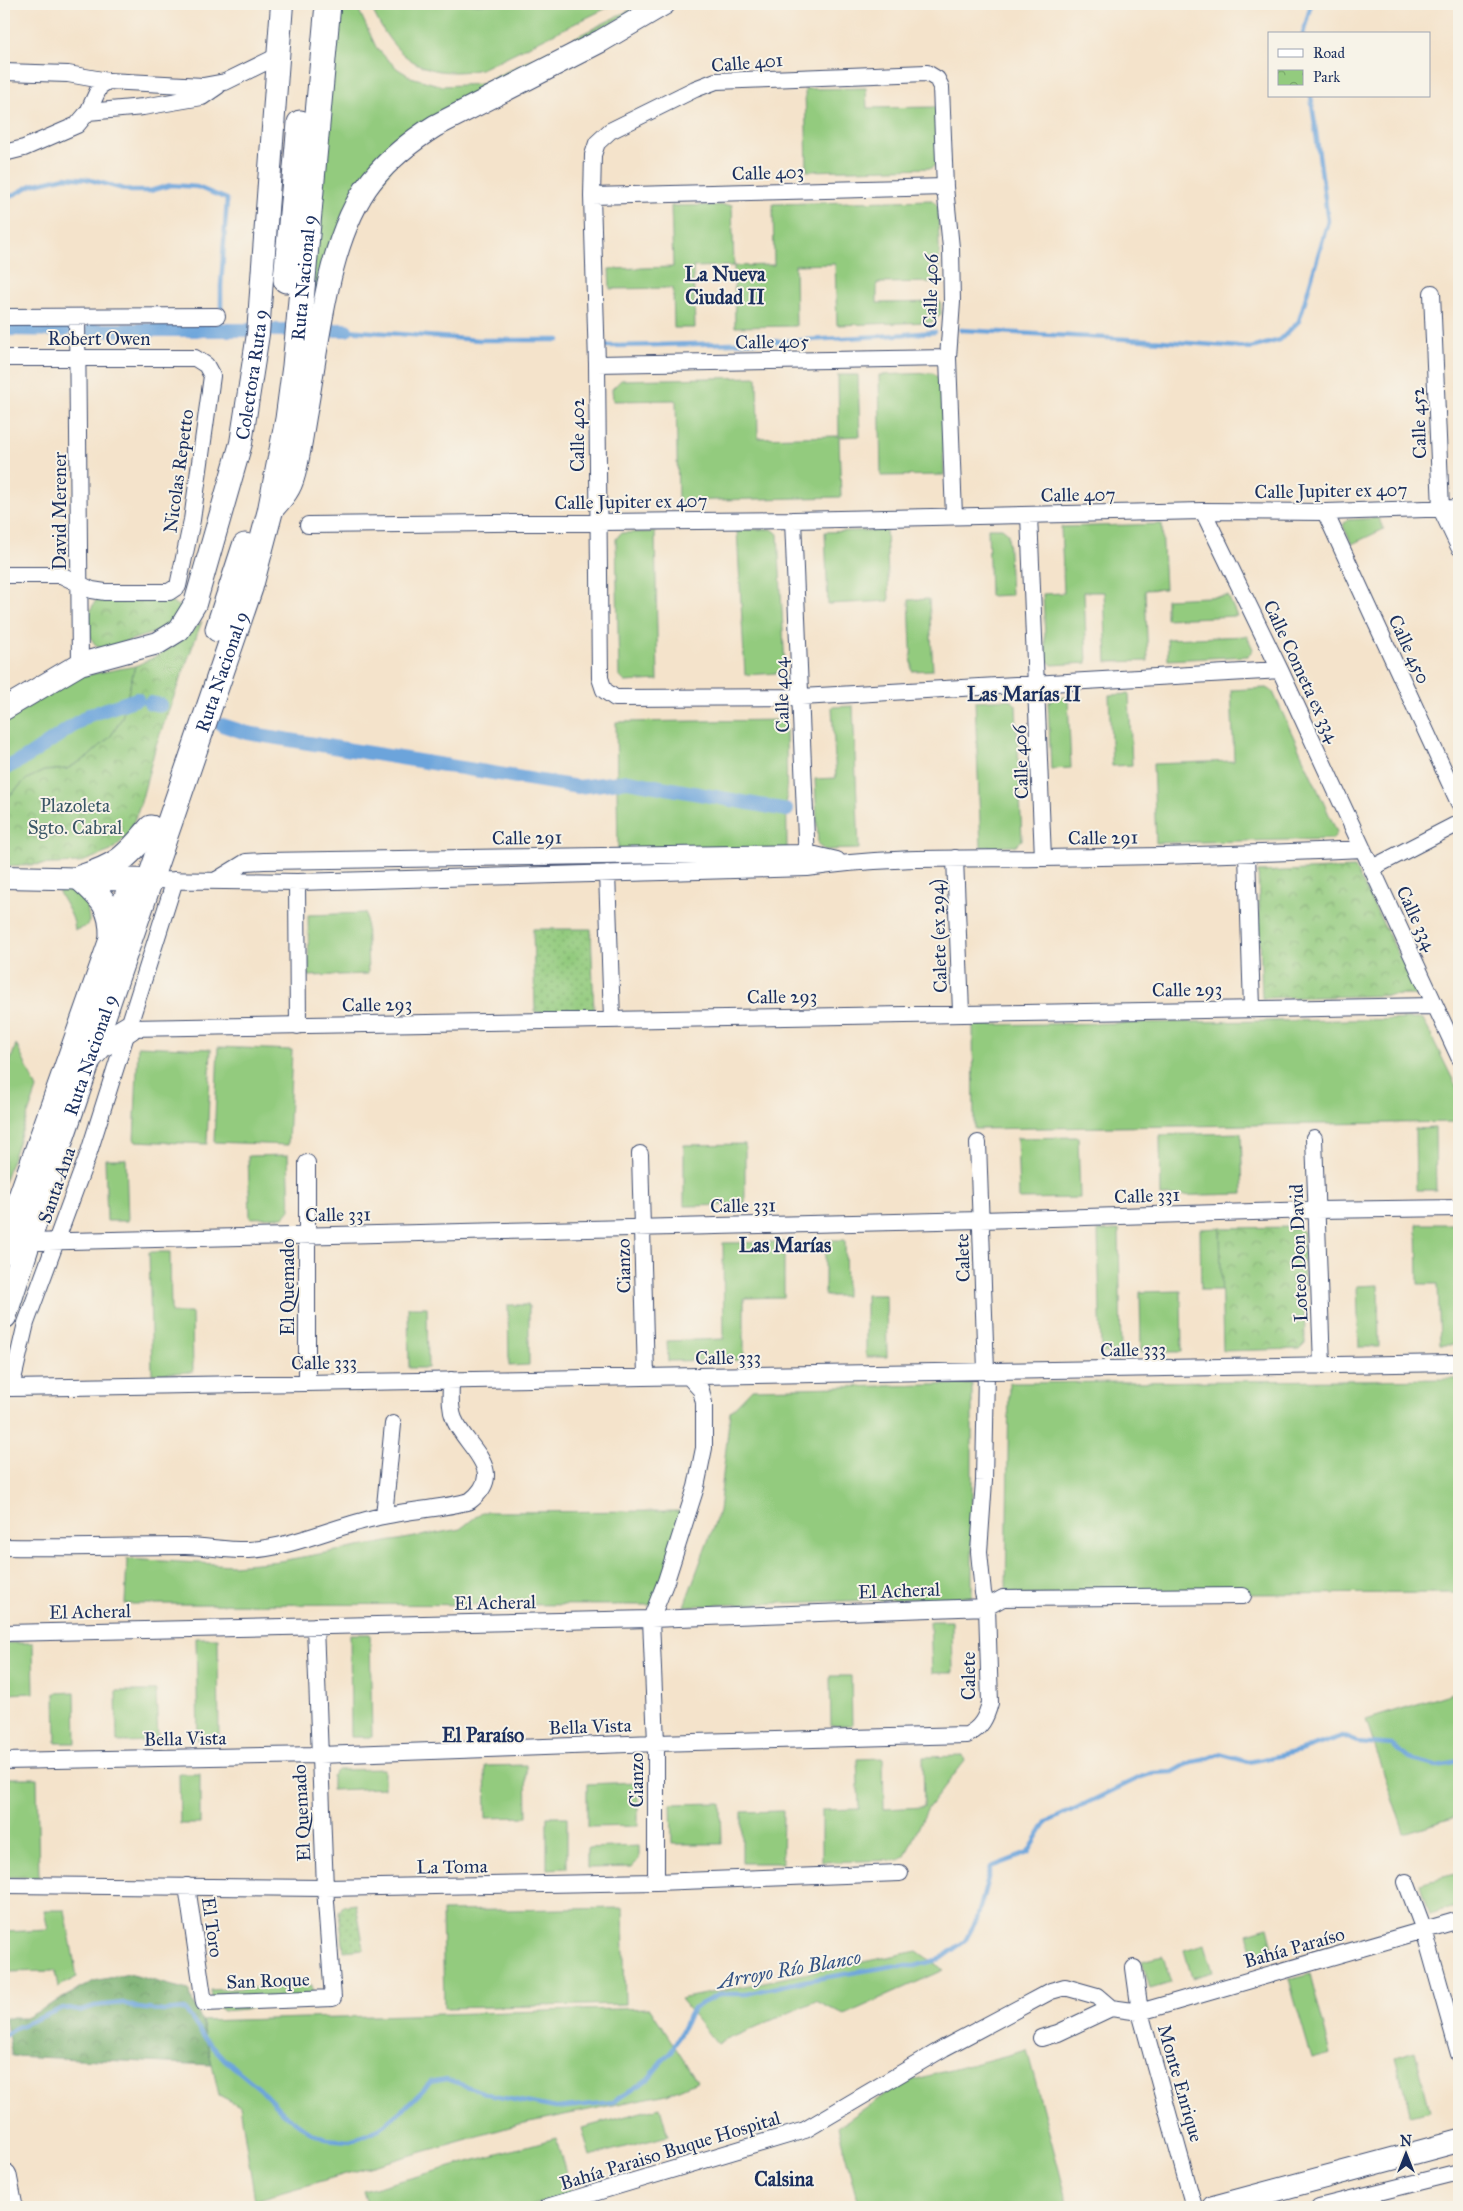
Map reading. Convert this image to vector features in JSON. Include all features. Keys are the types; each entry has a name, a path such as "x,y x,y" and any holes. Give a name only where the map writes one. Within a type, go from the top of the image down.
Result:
{"main road":[{"name":"Ruta Nacional 9","path":"4,1316 10,1244 112,937 153,880 151,828 253,522 267,461 276,392 293,193 313,4"},
{"name":"Ruta Nacional 9","path":"10,1244 90,1057 153,880 250,588 270,512 286,436 295,366 328,4"},
{"path":"112,937 113,923 107,907 98,895 80,878 118,863 132,851 151,828"},
{"path":"90,1057 101,1045 129,1028"},
{"path":"4,2176 10,2207"}],"street":[{"name":"Colectora Ruta 9","path":"4,709 80,664 158,643 179,630 195,604 241,443 254,362 282,4"},
{"path":"270,512 292,482 327,294 334,267 350,219 372,181 392,158 435,126 601,41 664,4"},
{"path":"88,112 143,107 202,97 225,82 278,56"},
{"path":"4,72 68,74 108,81 172,86 204,86 225,82"},
{"name":"Calle 401","path":"593,155 597,143 610,131 695,89 716,81 927,73"},
{"name":"Calle 406","path":"927,73 937,79 941,87 952,302 948,358 954,516"},
{"path":"4,153 24,148 78,125 88,112 100,86 108,81"},
{"name":"Calle 402","path":"593,155 592,196 597,364 600,678 604,690 615,698 625,699 801,697"},
{"name":"Calle 403","path":"592,196 945,187"},
{"name":"Calle 452","path":"1432,293 1441,508 1459,547"},
{"path":"4,317 217,316"},
{"name":"David Merener","path":"77,317 80,664"},
{"name":"Robert Owen","path":"4,358 195,358"},
{"name":"Nicolas Repetto","path":"79,585 104,592 169,592 178,586 184,567 212,376 206,365 195,358"},
{"name":"Calle 405","path":"597,364 948,358"},
{"name":"Calle Jupiter ex 407","path":"1203,511 1325,512 1459,508"},
{"name":"Calle 407","path":"954,516 1203,511"},
{"name":"Calle Cometa ex 334","path":"1203,511 1280,670 1363,849"},
{"name":"Calle 450","path":"1325,512 1459,803"},
{"name":"Calle 406","path":"1030,515 1043,858"},
{"name":"Calle Jupiter ex 407","path":"308,525 793,520 954,516"},
{"name":"Calle 404","path":"793,520 807,860"},
{"path":"4,575 61,576 68,577 79,585"},
{"path":"801,697 1280,670"},
{"path":"1372,868 1459,823"},
{"name":"Calle 291","path":"216,881 246,862 264,861 807,860 844,862 956,858 1247,854 1363,849"},
{"name":"Calle 334","path":"1363,849 1459,1057"},
{"path":"1247,854 1252,1008"},
{"name":"Calete (ex 294)","path":"956,858 961,1012"},
{"name":"Calle 291","path":"153,880 297,882 607,873 807,860"},
{"path":"607,873 612,1020"},
{"path":"4,877 153,880"},
{"name":"Santa Ana","path":"7,1388 26,1323 57,1241 129,1028 153,880"},
{"path":"297,882 298,1026"},
{"name":"Calle 293","path":"129,1028 961,1012 1435,1006"},
{"name":"Loteo Don David","path":"1314,1138 1322,1366"},
{"name":"Calete","path":"967,1735 977,1730 986,1716 990,1703 987,1607 983,1594 979,1552 984,1481 986,1371 978,1143"},
{"name":"Cianzo","path":"640,1154 646,1378"},
{"name":"El Quemado","path":"307,1163 307,1382"},
{"name":"Calle 331","path":"10,1244 57,1241 1459,1208"},
{"name":"Calle 333","path":"7,1388 1454,1364"},
{"path":"704,1403 720,1377"},
{"path":"651,1618 666,1581 696,1487 704,1448 704,1403 701,1390 690,1378"},
{"path":"4,1547 197,1546 220,1550 248,1550 273,1547 297,1541 384,1516 470,1501 482,1492 486,1477 482,1458 454,1418 451,1407 451,1380"},
{"path":"384,1516 393,1424"},
{"name":"El Acheral","path":"4,1632 651,1618 987,1607 1003,1598 1243,1596"},
{"name":"Cianzo","path":"651,1618 656,1743 656,1882"},
{"name":"El Quemado","path":"315,1626 318,1756 333,1998"},
{"name":"Bella Vista","path":"4,1760 318,1756 656,1743 967,1735"},
{"name":"La Toma","path":"4,1885 325,1888 656,1882 900,1873"},
{"path":"1406,1882 1424,1930 1459,2054"},
{"name":"El Toro","path":"187,1886 204,2003"},
{"name":"Bahía Paraíso","path":"1140,2012 1459,1920"},
{"name":"Monte Enrique","path":"1134,1968 1140,2012 1194,2207"},
{"name":"Bahía Paraiso Buque Hospital","path":"547,2207 592,2201 805,2130 936,2053 1051,1991 1065,1987 1081,1991 1097,1996 1111,2008"},
{"name":"San Roque","path":"204,2003 333,1998"},
{"path":"1041,2038 1058,2033 1111,2008 1140,2012"},
{"path":"1213,2207 1459,2141"},
{"path":"1319,2207 1459,2172"}],"green space":[{"path":"339,4 356,4 376,47 398,69 411,77 442,86 482,84 634,8 634,11 420,125 326,267 307,318"},
{"path":"370,4 615,4 481,69 460,72 442,71 426,67 399,51 388,38"},
{"path":"866,88 867,108 936,107 937,162 932,168 807,171 805,89"},
{"path":"932,200 938,206 940,282 877,283 877,303 940,302 941,314 932,322 837,325 835,264 795,265 796,326 735,327 734,266 774,265 773,204"},
{"path":"732,205 734,266 693,267 695,328 674,328 673,288 610,289 609,269 673,267 671,206"},
{"path":"933,373 942,382 944,475 881,476 879,375"},
{"path":"838,375 858,375 860,436 839,437 841,497 678,501 676,400 613,401 612,389 621,380 757,377 758,438 839,436"},
{"path":"1378,518 1384,529 1352,544 1343,526 1346,520"},
{"path":"1162,524 1165,589 1145,590 1148,661 1107,662 1104,592 1084,592 1087,663 1052,665 1046,659 1043,594 1064,593 1061,527"},
{"path":"988,528 1002,528 1008,533 1011,595 990,596"},
{"path":"772,529 778,534 785,667 779,673 745,675 737,530"},
{"path":"886,530 889,601 828,604 825,532"},
{"path":"655,532 658,680 625,682 619,676 616,539 621,533"},
{"path":"1228,596 1237,616 1166,619 1166,599"},
{"path":"929,599 933,670 912,671 909,600"},
{"path":"96,600 171,602 182,608 166,629 102,649 92,640 89,626 89,619"},
{"name":"Plazoleta Sgto. Cabral","path":"202,621 156,745 141,802 129,834 111,851 79,863 4,866 4,801 27,779 44,771 67,769 88,757 111,736 122,718 135,666 171,647"},
{"path":"1247,636 1253,649 1248,656 1168,660 1167,639"},
{"path":"135,666 122,718 111,736 88,757 67,769 44,771 27,779 4,801 4,722 76,677"},
{"path":"1266,688 1273,692 1337,832 1333,839 1156,843 1153,764 1234,761 1231,690"},
{"path":"1129,694 1132,765 1112,766 1109,695"},
{"path":"1068,697 1071,768 1051,769 1048,703 1054,698"},
{"path":"1010,699 1016,705 1022,840 1016,846 981,847 975,701"},
{"path":"853,706 859,849 824,850 818,845 815,779 836,778 832,707"},
{"path":"786,720 787,851 618,853 616,722"},
{"path":"1355,868 1419,995 1262,998 1258,872"},
{"path":"57,887 71,889 81,897 87,909 89,922 85,927 75,930 70,913"},
{"path":"366,913 368,974 309,976 308,915"},
{"path":"533,929 591,929 594,1012 535,1012"},
{"path":"1423,1019 1459,1092 1459,1122 974,1129 973,1025"},
{"path":"16,1044 37,1089 4,1182 4,1081"},
{"path":"138,1046 211,1049 207,1144 134,1141"},
{"path":"218,1047 292,1050 288,1145 214,1142"},
{"path":"1435,1128 1436,1190 1416,1190 1415,1129"},
{"path":"1241,1133 1243,1194 1161,1196 1160,1135"},
{"path":"1078,1137 1080,1198 1019,1199 1017,1138"},
{"path":"745,1144 745,1205 684,1206 684,1145"},
{"path":"288,1155 290,1210 284,1217 250,1218 248,1156"},
{"path":"105,1159 126,1159 128,1221 107,1221"},
{"path":"1417,1224 1457,1224 1459,1345 1440,1345 1438,1284 1418,1284"},
{"path":"1297,1227 1303,1232 1305,1343 1299,1349 1223,1351 1220,1228"},
{"path":"1220,1228 1222,1290 1201,1290 1200,1229"},
{"path":"1119,1230 1121,1353 1101,1353 1098,1231"},
{"path":"825,1240 845,1240 846,1296 825,1296"},
{"path":"784,1242 784,1297 744,1298 744,1360 668,1361 667,1341 724,1339 723,1243"},
{"path":"149,1252 170,1252 171,1313 192,1313 193,1372 152,1374"},
{"path":"1378,1285 1379,1347 1359,1347 1357,1286"},
{"path":"1181,1291 1182,1352 1141,1352 1140,1292"},
{"path":"866,1295 886,1295 887,1357 866,1357"},
{"path":"508,1305 529,1305 529,1365 509,1366"},
{"path":"408,1307 427,1307 428,1368 409,1368"},
{"path":"1459,1379 1459,1593 1006,1595 1009,1383"},
{"path":"972,1384 972,1597 684,1606 719,1511 730,1412 752,1389"},
{"path":"688,1511 655,1605 125,1604 127,1559 233,1565 280,1561 460,1529 482,1512"},
{"path":"930,1621 952,1621 953,1673 932,1673"},
{"path":"350,1634 370,1634 372,1737 351,1737"},
{"path":"196,1638 218,1638 219,1740 198,1740"},
{"path":"4,1643 33,1643 34,1693 4,1694"},
{"path":"830,1676 851,1676 852,1725 831,1726"},
{"path":"116,1691 156,1691 158,1741 117,1742"},
{"path":"1459,1691 1459,1816 1404,1833 1366,1720"},
{"path":"75,1692 76,1743 56,1743 55,1693"},
{"path":"963,1756 965,1761 928,1808 905,1856 899,1860 822,1862 822,1810 859,1809 857,1759 883,1758 884,1809 924,1807 923,1757"},
{"path":"526,1765 527,1817 486,1818 485,1766"},
{"path":"384,1769 384,1788 332,1790 332,1776 338,1770"},
{"path":"179,1774 200,1774 200,1824 180,1824"},
{"path":"4,1778 37,1778 39,1877 4,1877"},
{"path":"638,1782 638,1826 587,1827 587,1784"},
{"path":"721,1803 722,1844 672,1844 671,1804"},
{"path":"783,1811 782,1863 742,1863 742,1812"},
{"path":"547,1817 567,1817 567,1868 547,1869"},
{"path":"639,1846 639,1859 632,1867 587,1868 587,1848"},
{"path":"1459,1873 1459,1906 1429,1915 1420,1883"},
{"path":"356,1904 364,1949 344,1951 339,1912 343,1906"},
{"path":"623,1908 625,2004 444,2008 442,1911"},
{"path":"44,1910 65,1910 77,1977 58,1987 55,1971 5,1972 4,1932 48,1930"},
{"path":"1268,1927 1275,1955 1255,1960 1247,1933"},
{"path":"1205,1944 1213,1972 1192,1978 1184,1950"},
{"path":"917,1951 944,1970 844,2015 816,2001 717,2044 680,1999"},
{"path":"1163,1956 1171,1983 1150,1989 1142,1961"},
{"path":"129,1974 188,1990 202,2021 212,2065 12,2056 5,2018 26,2018 94,1981"},
{"path":"1310,1974 1331,2054 1312,2059 1289,1980"},
{"path":"312,1985 314,1997 309,2003 223,2011 213,2004 211,1990"},
{"path":"650,2008 697,2081 667,2094 520,2124 255,2200 240,2106 219,2095 202,2021"},
{"path":"1027,2050 1069,2207 859,2207 838,2127 901,2083"},
{"path":"1415,2051 1430,2111 1411,2116 1395,2057"},
{"path":"660,2107 668,2136 590,2156 582,2128"},
{"path":"556,2138 572,2195 527,2207 368,2207 363,2191"}],"waterway":[{"path":"1304,32 1311,4"},
{"path":"961,330 1163,341 1251,348 1280,340 1299,321 1328,221 1311,98"},
{"path":"4,200 32,185 65,177 87,179 131,191 150,191 171,185 197,187 227,199 221,286 221,329"},
{"path":"4,329 65,330"},
{"path":"92,330 346,330"},
{"path":"346,330 479,340 559,340"},
{"path":"606,346 771,342 935,332"},
{"path":"4,769 27,757 89,715 137,699"},
{"path":"150,703 161,705"},
{"path":"222,725 247,733 578,787 628,781 787,810"},
{"name":"Arroyo Río Blanco","path":"4,2036 15,2028 63,2008 79,2011 95,2006 123,2003 138,2008 163,2011 185,2009 203,2036 225,2060 259,2088 283,2113 311,2133 325,2139 350,2141 379,2129 409,2104 431,2082 446,2079 494,2096 556,2108 613,2102 648,2079 673,2048 693,2008 720,1994 746,1994 804,1981 893,1966 915,1966 940,1959 965,1941 977,1919 991,1867 1028,1853 1047,1822 1141,1777 1153,1773 1173,1772 1191,1762 1219,1754 1249,1762 1299,1751 1343,1736 1358,1742 1392,1745 1409,1759 1437,1766 1459,1762"}],"district":[{"name":"La Nueva Ciudad II","path":"725,286"},
{"name":"Las Marías II","path":"1024,694"},
{"name":"Las Marías","path":"785,1245"},
{"name":"El Paraíso","path":"483,1735"},
{"name":"Calsina","path":"784,2179"}]}
